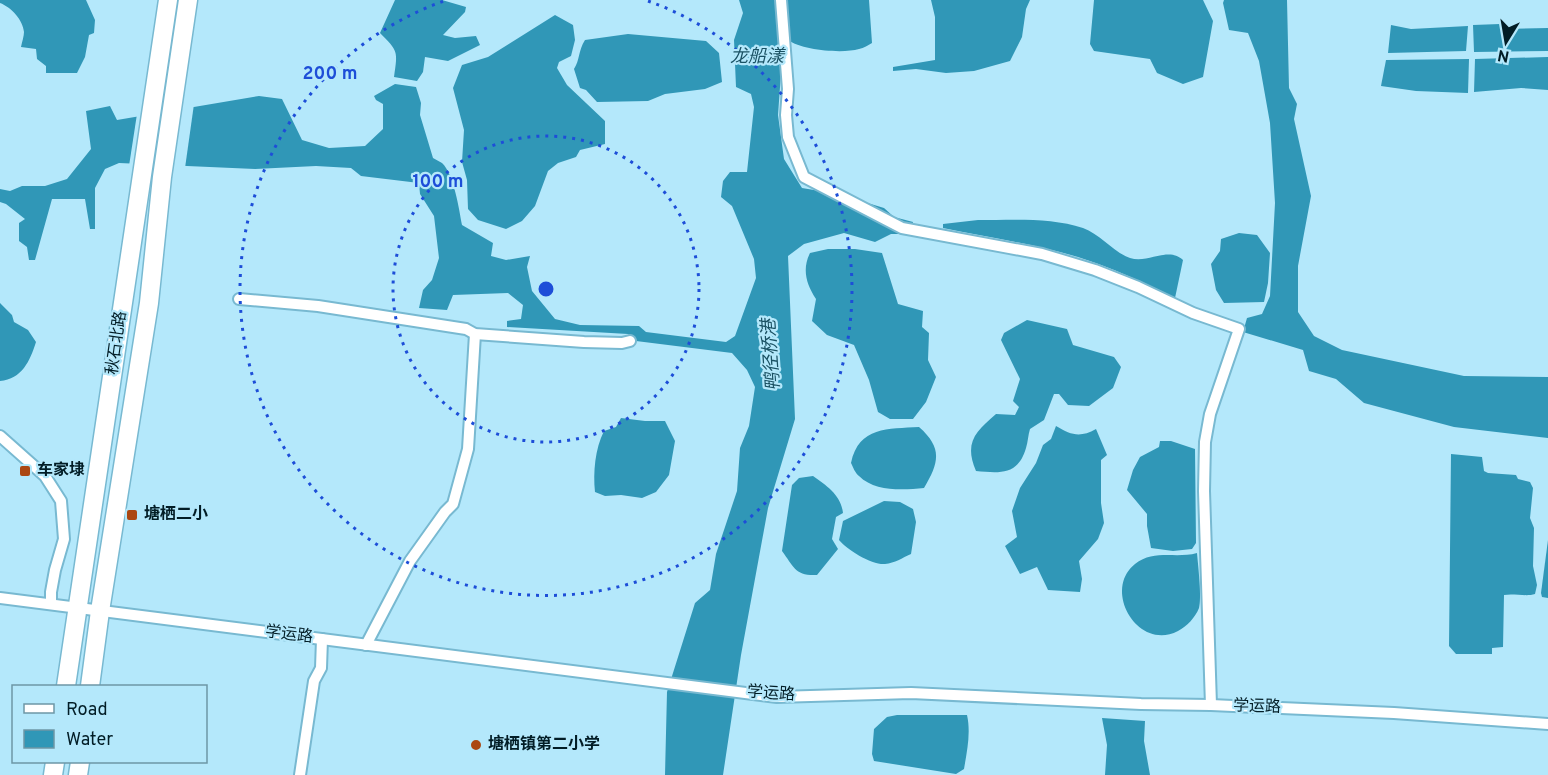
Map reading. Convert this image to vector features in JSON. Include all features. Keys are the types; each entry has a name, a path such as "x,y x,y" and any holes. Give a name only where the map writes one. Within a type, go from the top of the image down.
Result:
{"main road":[{"name":"秋石北路","path":"66,685 168,0"},
{"name":"秋石北路","path":"90,685 149,303 162,177 188,0"}],"street":[{"path":"781,0 788,89 786,115 788,137 804,177 902,228 1042,254 1095,270 1138,287 1192,313 1239,329 1210,414 1205,442 1204,491 1211,705"},
{"path":"239,299 318,306 466,329 476,334 584,342 622,343 630,341"},
{"path":"366,645 410,561 453,504 468,449 476,334"},
{"path":"0,436 45,476 61,501 64,539 55,570 51,604"},
{"name":"学运路","path":"0,598 777,697 911,693 1394,713 1548,724"},
{"path":"300,775 314,681 321,668 322,639"}],"water":[{"path":"0,0 86,0 95,20 94,33 89,35 85,57 77,73 46,73 46,66 37,59 36,49 21,47 24,32 21,23 12,11 0,3"},
{"path":"395,0 442,0 466,7 465,12 443,35 455,38 476,36 480,45 448,61 425,57 423,72 417,81 394,77 395,52 380,33"},
{"path":"739,0 777,0 781,73 778,115 784,159 802,188 838,194 884,208 894,217 913,222 911,234 891,234 875,242 844,233 804,244 788,256 795,419 768,508 741,655 723,775 665,775 667,692 695,603 710,590 716,554 737,491 740,448 749,426 755,387 747,370 732,353 636,341 628,334 507,327 507,321 521,319 523,305 508,293 453,295 447,310 419,308 423,290 432,280 439,258 434,216 420,194 419,183 361,176 351,168 316,166 255,169 119,163 105,169 95,188 95,229 90,229 85,199 52,199 35,260 29,260 27,247 19,241 19,223 25,219 0,202 0,189 10,191 22,186 45,186 67,179 91,149 86,111 110,106 117,120 259,96 282,99 302,140 329,148 365,146 383,129 383,104 374,96 395,84 416,87 421,103 420,115 433,158 442,163 450,175 462,225 493,243 491,256 506,260 530,256 527,267 532,291 555,319 580,325 639,326 646,332 726,342 735,336 756,278 754,259 732,206 721,197 723,181 730,172 747,172 754,107 751,94 736,87 734,40 743,13"},
{"path":"784,0 869,0 872,43 861,49 843,51 812,49 794,43 788,40"},
{"path":"931,0 1030,0 1026,9 1022,37 1010,61 974,71 946,73 916,69 893,71 893,67 935,60 935,17"},
{"path":"1094,0 1203,0 1213,21 1203,77 1183,84 1157,73 1150,59 1094,51 1090,44"},
{"path":"1224,0 1287,0 1289,88 1297,104 1294,119 1311,196 1298,266 1298,312 1314,336 1342,350 1464,376 1548,377 1548,438 1454,427 1364,403 1336,379 1309,371 1303,350 1243,332 1247,318 1262,314 1270,296 1275,203 1270,123 1259,61 1248,33 1229,30"},
{"path":"555,15 573,25 575,40 571,56 559,62 557,68 567,85 605,121 605,144 580,150 576,157 558,163 548,171 535,206 522,221 506,229 478,220 468,209 467,180 462,162 464,130 453,88 462,65 488,57"},
{"path":"1500,24 1501,29 1548,28 1548,51 1474,52 1473,25"},
{"path":"1391,25 1411,29 1468,26 1466,51 1388,53"},
{"path":"628,34 706,41 719,53 722,82 705,89 665,94 648,101 597,102 586,90 580,88 574,69 583,44 585,40"},
{"path":"1548,57 1548,90 1521,88 1474,92 1475,59"},
{"path":"1469,59 1468,93 1416,91 1381,86 1386,60"},
{"path":"978,220 1031,220 1071,224 1095,234 1118,252 1130,258 1177,256 1183,260 1175,298 1152,286 1078,257 1028,244 943,228 943,224"},
{"path":"1239,233 1257,235 1270,253 1264,302 1224,303 1216,290 1211,264 1220,251 1221,239"},
{"path":"828,249 855,249 882,253 898,304 923,311 922,327 929,333 928,360 936,377 926,402 913,419 890,419 878,412 869,380 854,345 827,335 812,321 816,299 808,282 806,265 810,253"},
{"path":"0,303 12,315 14,322 28,330 36,342 24,368 14,377 0,381"},
{"path":"1027,320 1067,329 1073,345 1114,357 1121,367 1113,388 1089,406 1068,405 1059,394 1054,394 1044,420 1030,429 1027,446 1018,464 1013,468 1000,472 976,471 971,453 977,433 996,414 1015,415 1019,407 1013,401 1020,379 1001,340 1004,333"},
{"path":"621,418 665,421 675,441 669,475 656,492 642,498 621,495 605,496 595,492 595,461 601,438 604,431 616,427"},
{"path":"1056,426 1066,432 1076,434 1085,434 1096,429 1107,455 1101,460 1101,503 1104,523 1098,539 1079,561 1082,579 1080,592 1048,590 1037,567 1020,574 1005,546 1017,537 1012,511 1020,488 1036,463 1043,445 1051,439"},
{"path":"919,427 932,442 936,456 933,471 924,488 881,487 873,485 856,473 851,463 855,451 868,436 896,428"},
{"path":"1160,441 1171,441 1195,449 1196,543 1192,549 1173,551 1151,548 1147,514 1127,490 1140,457 1159,447"},
{"path":"1451,454 1482,457 1484,471 1516,475 1518,479 1530,482 1533,488 1530,518 1534,528 1533,566 1537,585 1535,594 1504,595 1503,647 1492,648 1492,654 1456,654 1449,646"},
{"path":"813,476 836,496 843,513 836,517 832,539 838,549 817,575 799,572 782,551 792,485 799,478"},
{"path":"884,501 900,502 913,509 916,522 911,554 880,564 860,556 839,540 843,521"},
{"path":"1548,540 1548,598 1542,597 1541,593"},
{"path":"1197,553 1200,603 1193,618 1178,631 1163,635 1150,633 1138,626 1129,615 1124,602 1122,588 1126,575 1142,559"},
{"path":"967,715 969,735 964,769 956,774 874,761 872,754 874,729 887,717"},
{"path":"1102,718 1145,721 1144,741 1150,775 1105,775 1107,745"}],"pier":[{"path":"194,104 185,168 129,166 137,114"}],"place":[{"name":"车家埭","path":"25,471"},
{"name":"塘栖二小","path":"132,515"},
{"name":"塘栖镇第二小学","path":"476,745"}],"water label":[{"name":"龙船漾","path":"757,57"},
{"name":"鸭径桥港","path":"772,355"}]}
